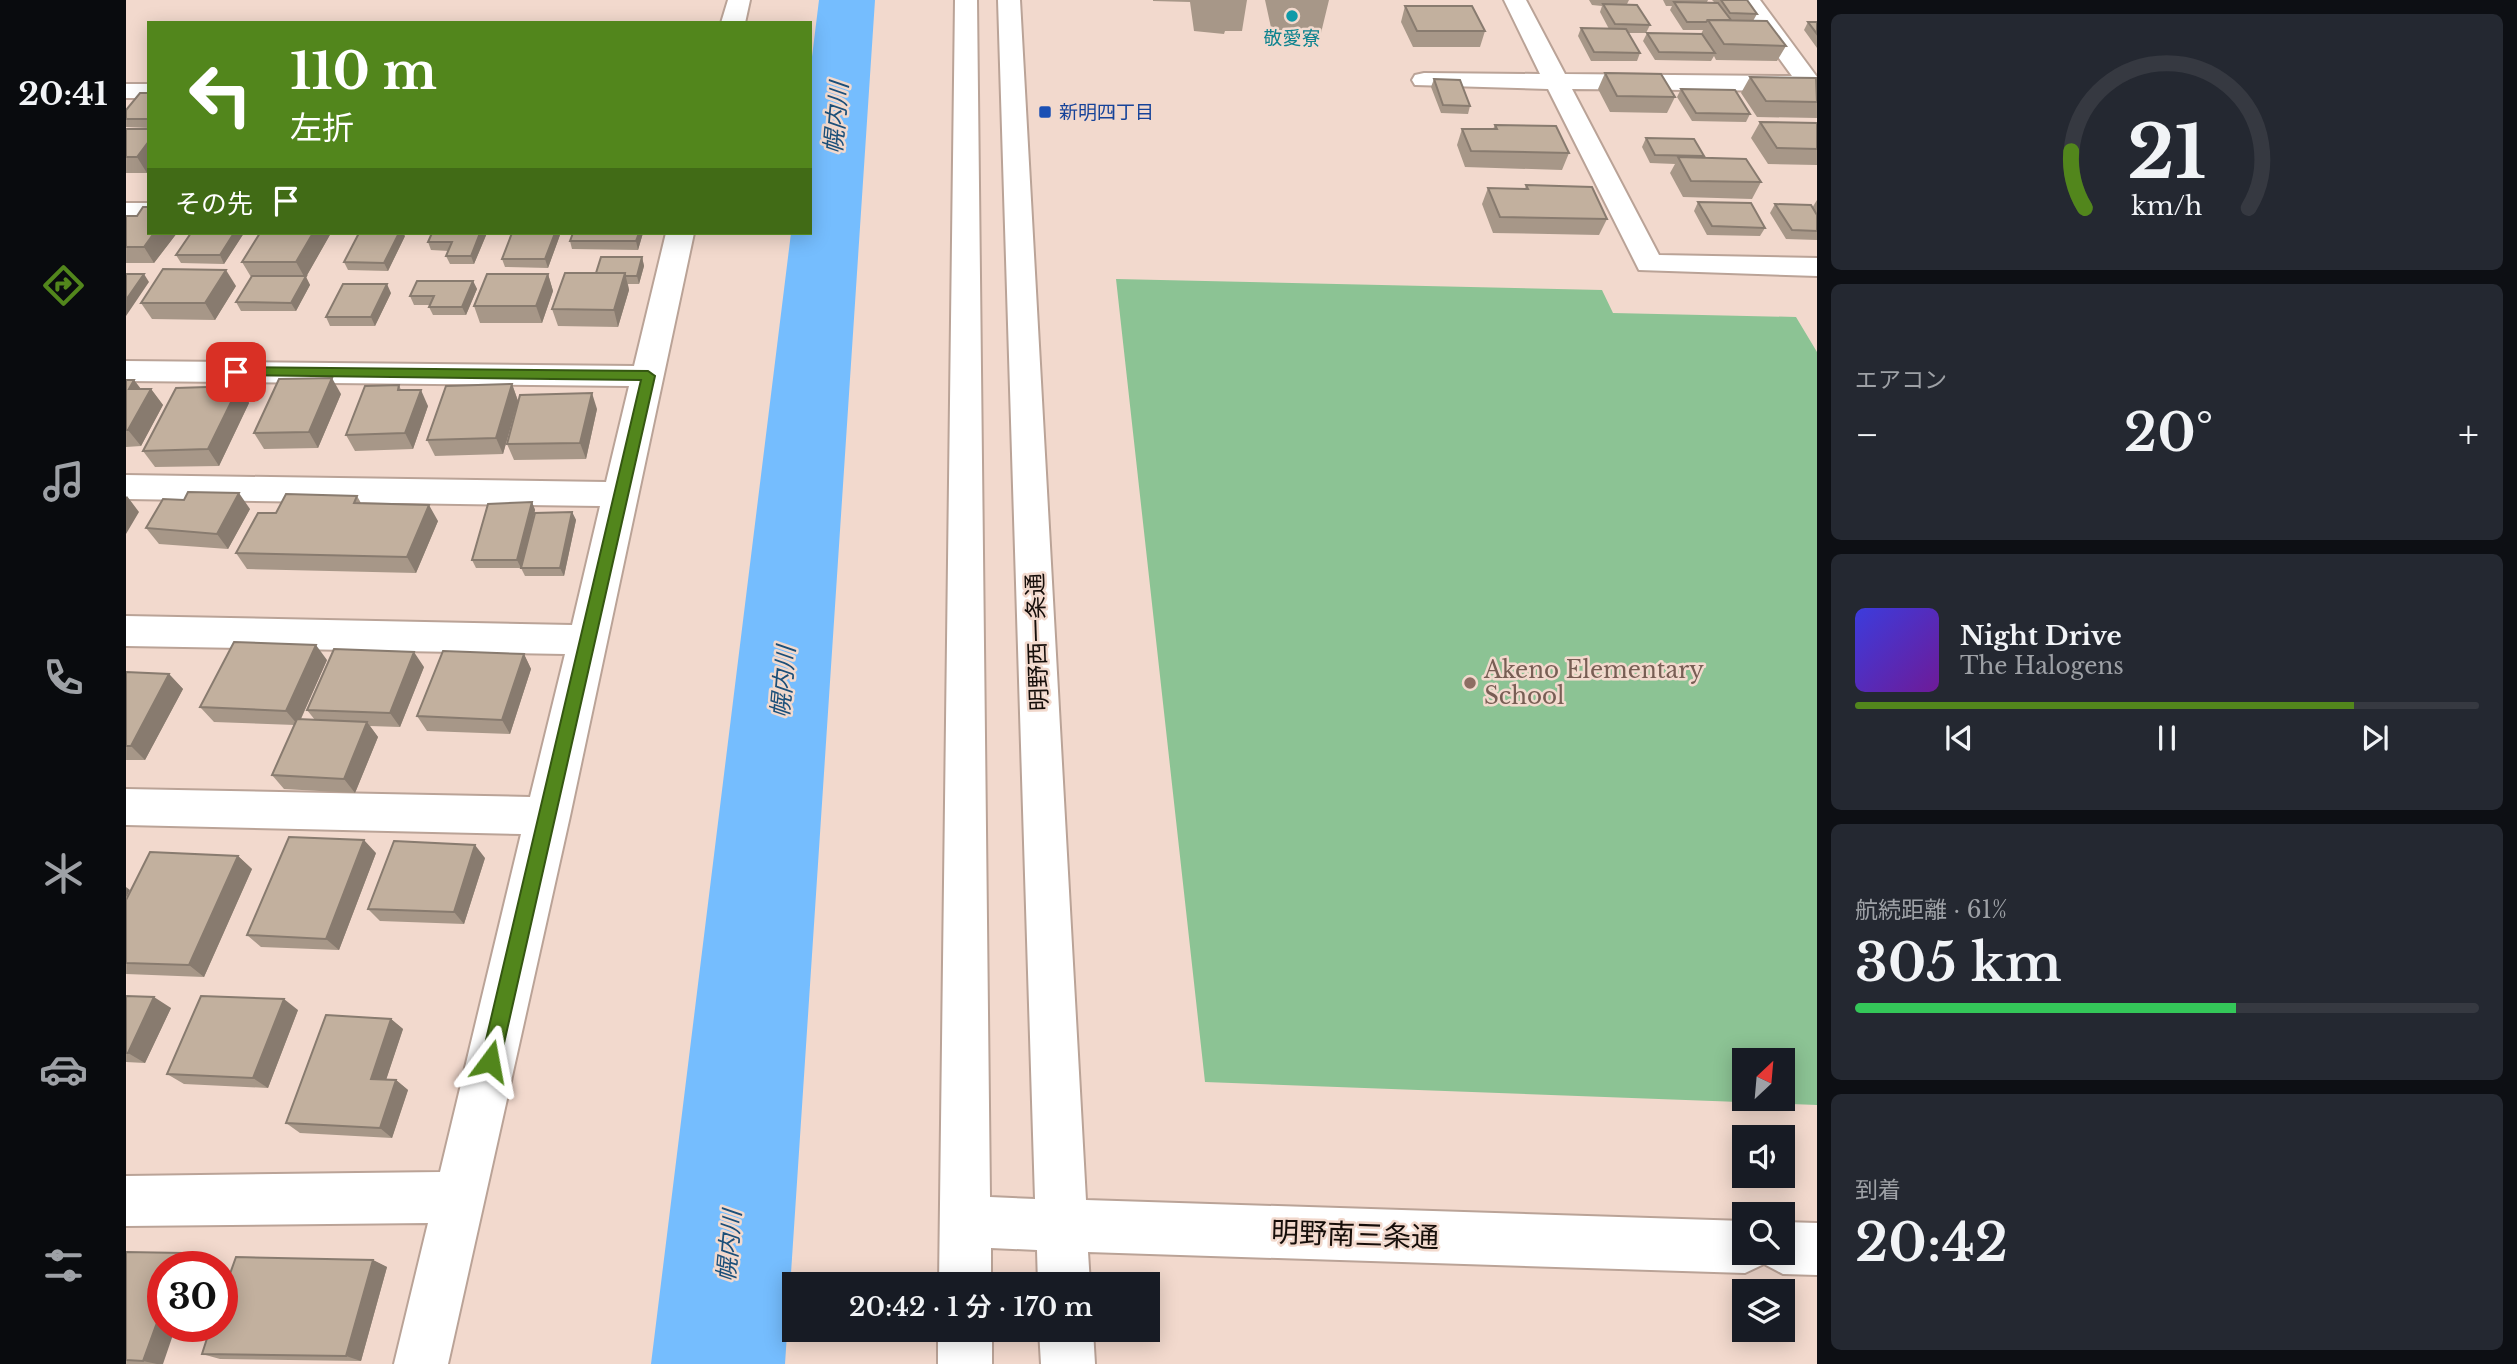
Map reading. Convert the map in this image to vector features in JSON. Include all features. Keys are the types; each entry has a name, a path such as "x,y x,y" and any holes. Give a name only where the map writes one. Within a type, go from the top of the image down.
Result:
{"street":[{"path":"734,21 739,0"},
{"path":"965,1272 966,0"},
{"name":"明野西一条通","path":"1009,0 1063,1272"},
{"path":"1515,0 1649,264 1817,267"},
{"path":"1748,0 1815,87"},
{"path":"1424,80 1815,87"},
{"path":"126,91 147,91"},
{"path":"126,211 147,211"},
{"path":"421,1364 549,816 680,235"},
{"path":"126,371 648,376"},
{"path":"126,487 621,494"},
{"path":"126,631 588,640"},
{"path":"126,807 549,816"},
{"path":"126,1201 458,1197"},
{"name":"明野南三条通","path":"965,1222 1732,1247"},
{"path":"1795,1249 1817,1250"},
{"path":"965,1342 965,1364"},
{"path":"1067,1342 1068,1364"}],"green space":[{"name":"Akeno Elementary School","path":"1116,279 1602,290 1613,313 1796,317 1817,352 1817,1105 1796,1104 1796,1048 1732,1048 1732,1102 1205,1082"}],"building":[{"path":"1721,0 1747,0 1757,14 1730,13"},
{"path":"1674,2 1718,3 1731,20 1687,22"},
{"path":"1603,4 1637,5 1650,25 1615,24"},
{"path":"1405,6 1472,6 1485,31 1417,31"},
{"path":"1708,20 1767,21 1786,46 1724,44"},
{"path":"1808,22 1817,22 1817,34"},
{"path":"1581,28 1626,29 1640,53 1594,52"},
{"path":"1647,33 1702,34 1715,53 1659,52"},
{"path":"1605,73 1661,74 1675,97 1617,96"},
{"path":"1750,77 1816,78 1817,102 1766,101"},
{"path":"1434,79 1460,80 1470,106 1443,105"},
{"path":"1681,89 1735,90 1750,114 1696,113"},
{"path":"140,93 147,93 147,119 126,119 126,110"},
{"path":"1760,122 1817,123 1817,149 1777,148"},
{"path":"1495,125 1556,126 1569,153 1471,151 1462,129 1497,129"},
{"path":"126,129 147,129 147,144 137,157 126,157"},
{"path":"1646,138 1694,139 1704,156 1655,155"},
{"path":"1678,157 1746,159 1761,182 1691,181"},
{"path":"1526,185 1592,187 1607,219 1500,217 1488,188 1528,189"},
{"path":"1698,202 1751,203 1765,228 1712,226"},
{"path":"1775,204 1811,205 1817,215 1817,231 1792,230"},
{"path":"143,207 147,207 147,235 153,235 144,247 126,247 126,216 137,216"},
{"path":"190,235 233,235 220,255 176,255"},
{"path":"259,235 312,235 296,262 242,262"},
{"path":"358,235 398,235 384,263 344,262"},
{"path":"431,235 479,235 471,256 446,256 452,242 428,242"},
{"path":"511,235 554,235 545,259 502,259"},
{"path":"572,235 638,235 636,241 570,241"},
{"path":"601,257 642,257 637,276 625,276 625,273 596,273"},
{"path":"163,269 226,270 205,303 141,303"},
{"path":"565,273 625,273 614,310 552,309"},
{"path":"126,274 144,274 126,300"},
{"path":"487,274 548,274 536,306 474,306"},
{"path":"252,276 306,276 291,303 236,302"},
{"path":"417,281 473,281 462,307 429,307 434,296 410,296"},
{"path":"343,284 387,284 371,317 326,317"},
{"path":"332,378 309,432 254,433 279,379"},
{"path":"126,380 134,380 129,389 151,389 128,430 126,430"},
{"path":"512,384 496,438 427,440 446,386"},
{"path":"399,385 398,390 421,390 405,433 346,435 365,386"},
{"path":"239,386 208,449 143,451 176,388"},
{"path":"592,393 580,443 507,444 520,395"},
{"path":"188,492 239,493 217,534 146,528 163,499 184,500"},
{"path":"286,494 357,496 354,503 429,505 407,557 236,553 258,513 276,513"},
{"path":"532,502 517,560 472,560 488,504"},
{"path":"572,512 560,568 521,568 535,513"},
{"path":"234,642 316,645 286,711 200,707"},
{"path":"334,649 414,652 390,713 307,710"},
{"path":"443,651 524,654 502,720 417,716"},
{"path":"126,672 169,674 131,746 126,746"},
{"path":"297,719 367,722 344,779 272,775"},
{"path":"289,837 364,840 326,939 247,935"},
{"path":"394,841 475,845 454,912 368,909"},
{"path":"150,852 238,856 189,965 126,963 126,900"},
{"path":"126,996 154,997 128,1053 126,1053"},
{"path":"201,996 284,999 253,1078 167,1074"},
{"path":"326,1015 391,1019 371,1079 396,1080 380,1128 286,1123"},
{"path":"126,1252 147,1252 147,1342 150,1342 143,1361 126,1360"},
{"path":"238,1257 373,1260 346,1356 202,1354 206,1342 238,1342"}],"waterway":[{"name":"幌内川","path":"718,1364 847,0"}],"place":[{"name":"敬愛寮","path":"1292,16"},
{"name":"新明四丁目","path":"1045,112"},
{"name":"Akeno Elementary School","path":"1470,683"}],"route":[{"path":"236,372 648,376 549,816 490,1061"}]}
